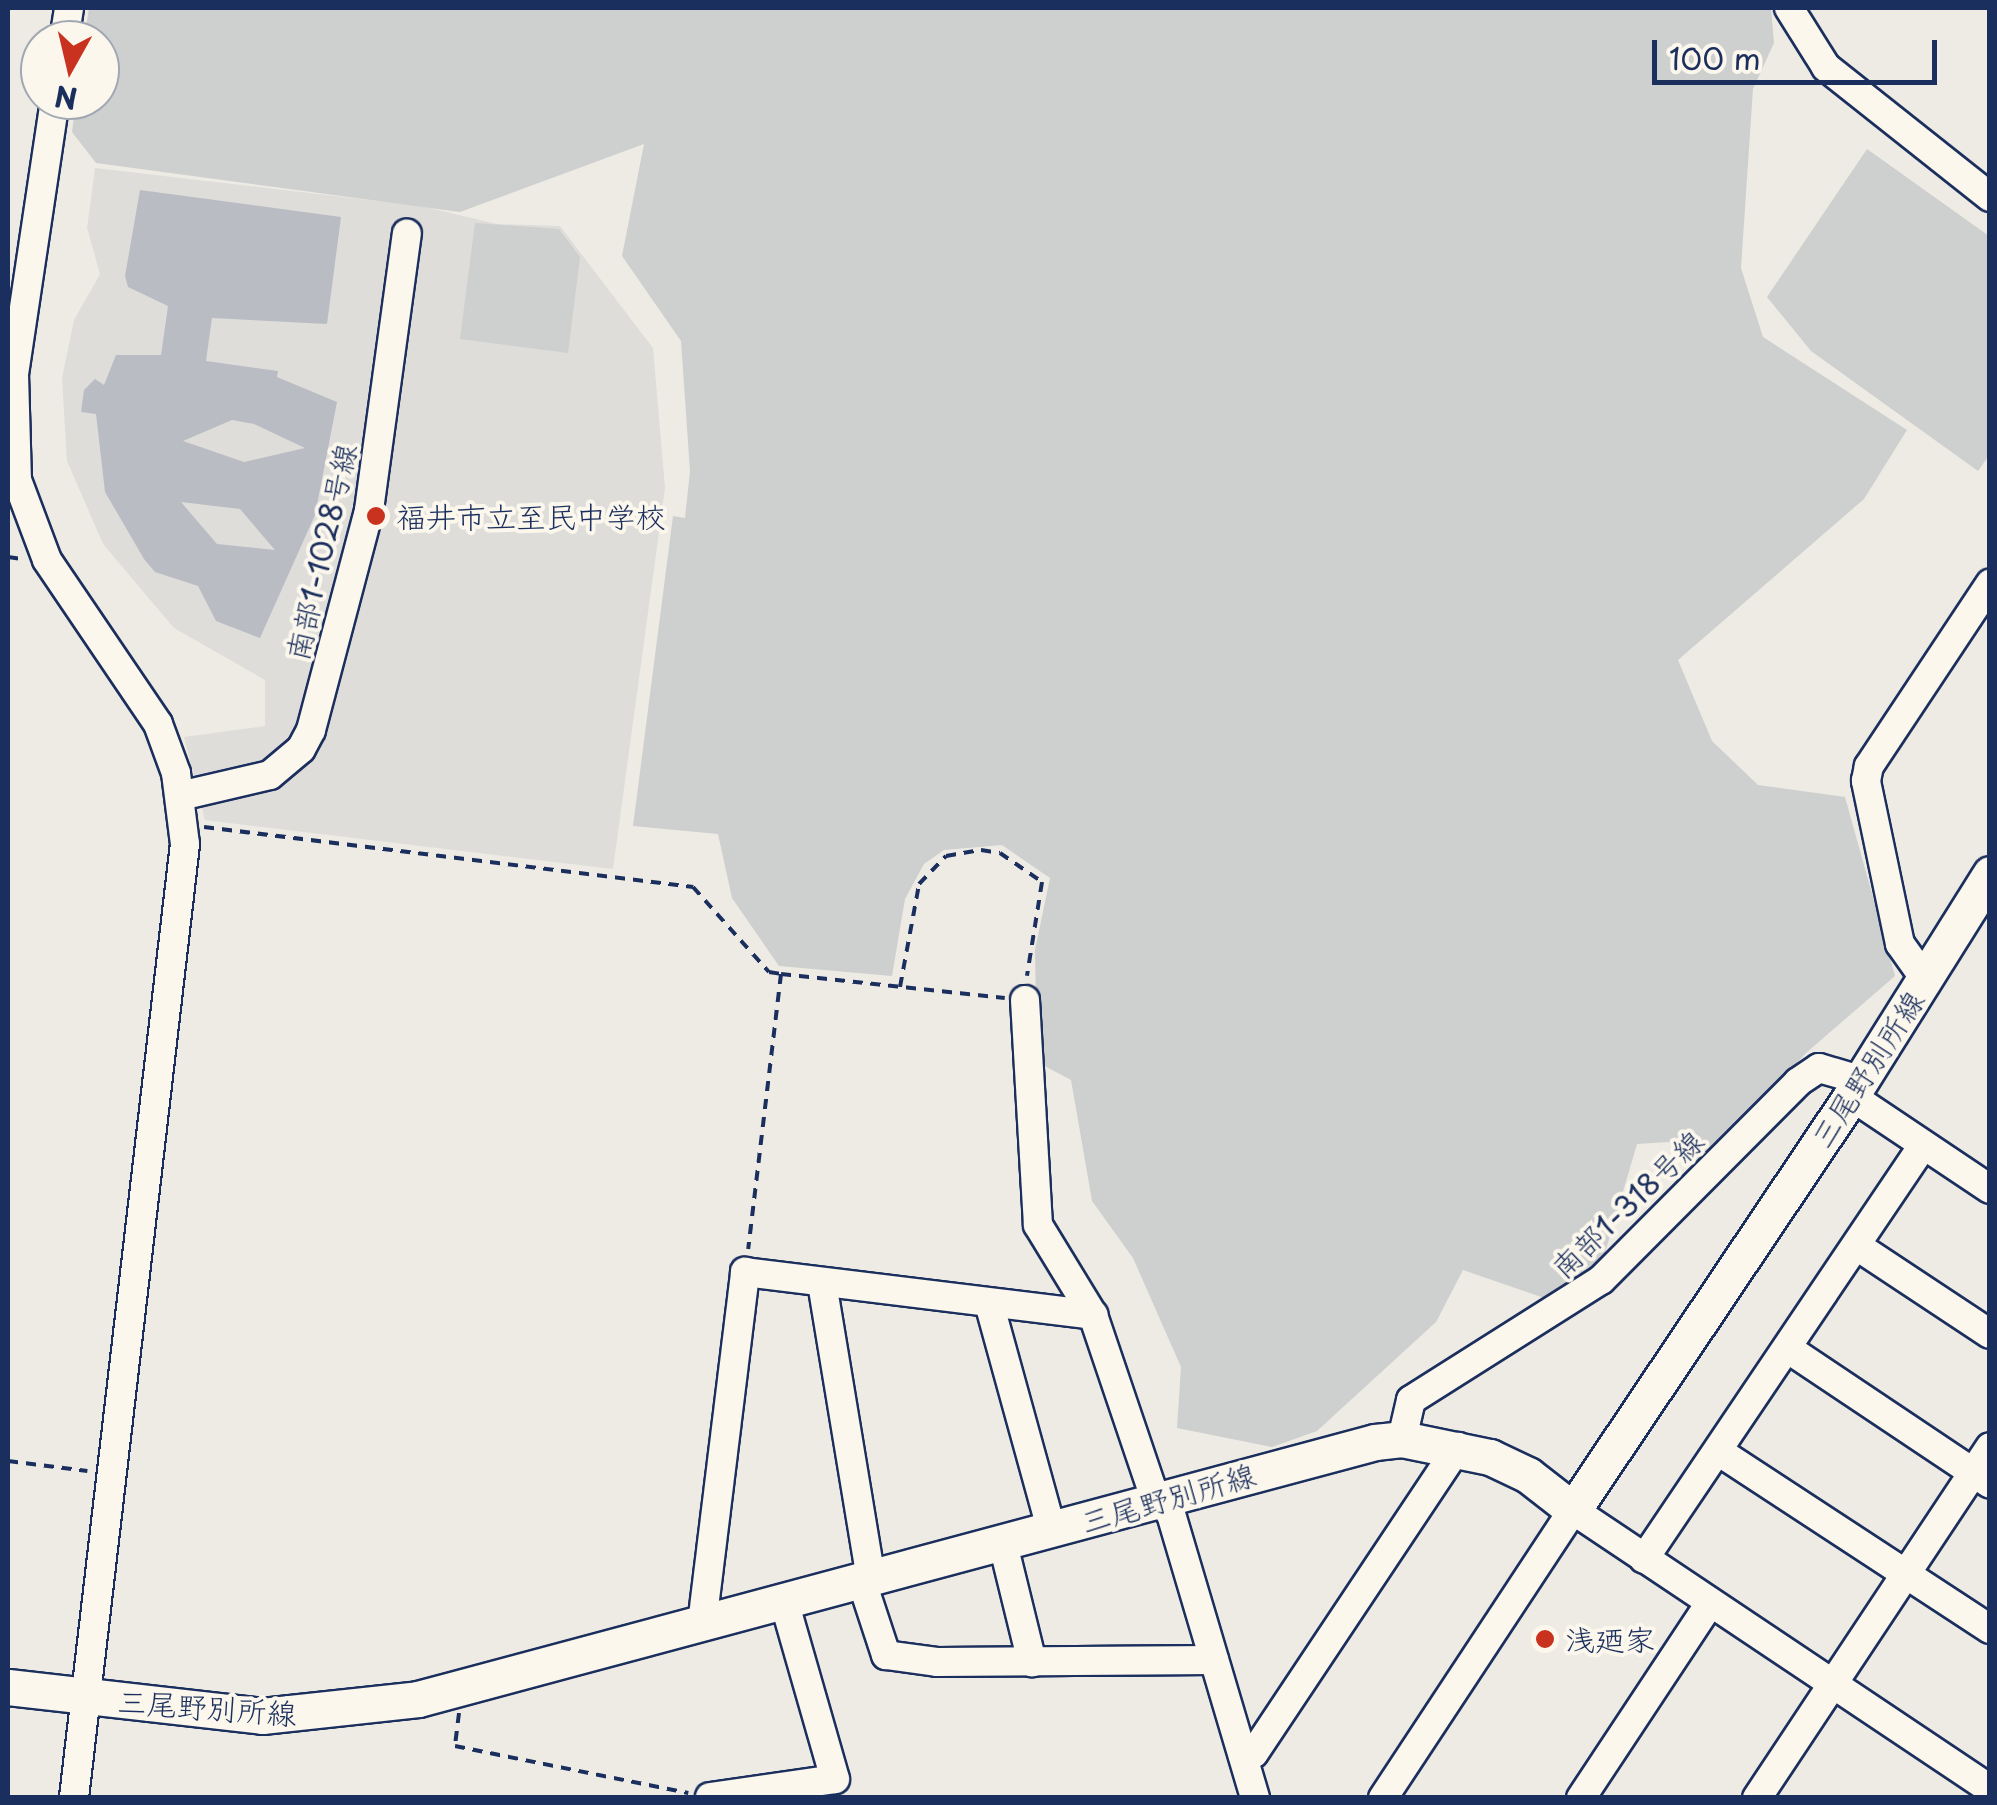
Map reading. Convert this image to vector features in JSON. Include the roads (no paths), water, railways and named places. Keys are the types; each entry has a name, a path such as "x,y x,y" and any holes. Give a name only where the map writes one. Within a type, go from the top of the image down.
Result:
{"main road":[{"name":"三尾野別所線","path":"8,1687 262,1716 356,1710 461,1688 866,1581 1162,1502 1324,1453 1402,1439 1458,1447 1528,1475 1573,1510 1856,1088 1925,978 1984,897"}],"street":[{"path":"1789,8 1826,67 1990,196"},
{"path":"52,120 14,374 17,480 47,560 158,724 180,796 185,882 74,1798"},
{"name":"南部1-1028号線","path":"180,796 270,775 301,749 311,730 369,510 406,234"},
{"path":"1925,978 1900,944 1866,782 1869,766 1990,584"},
{"path":"1026,1000 1038,1226 1092,1315 1162,1502 1255,1798"},
{"name":"南部1-318号線","path":"1402,1439 1411,1400 1601,1280 1798,1082 1819,1068 1856,1088"},
{"path":"1856,1088 1923,1145 1986,1178"},
{"path":"1644,1559 1923,1145"},
{"path":"1857,1246 1990,1334"},
{"path":"702,1624 745,1272 1092,1315"},
{"path":"822,1283 866,1581 886,1655 937,1662 1214,1660"},
{"path":"989,1303 1052,1531"},
{"path":"1787,1348 1981,1478"},
{"path":"1243,1756 1254,1752 1458,1447"},
{"path":"1757,1798 1904,1574 1981,1478 1990,1447"},
{"path":"1718,1451 1990,1629"},
{"path":"1383,1798 1573,1510 1983,1790"},
{"path":"1004,1544 1032,1662"},
{"path":"710,1798 835,1779 784,1602"},
{"path":"1581,1798 1710,1603"}],"place":[{"name":"福井市立至民中学校","path":"376,516"},
{"name":"浅廼家","path":"1545,1639"}]}
